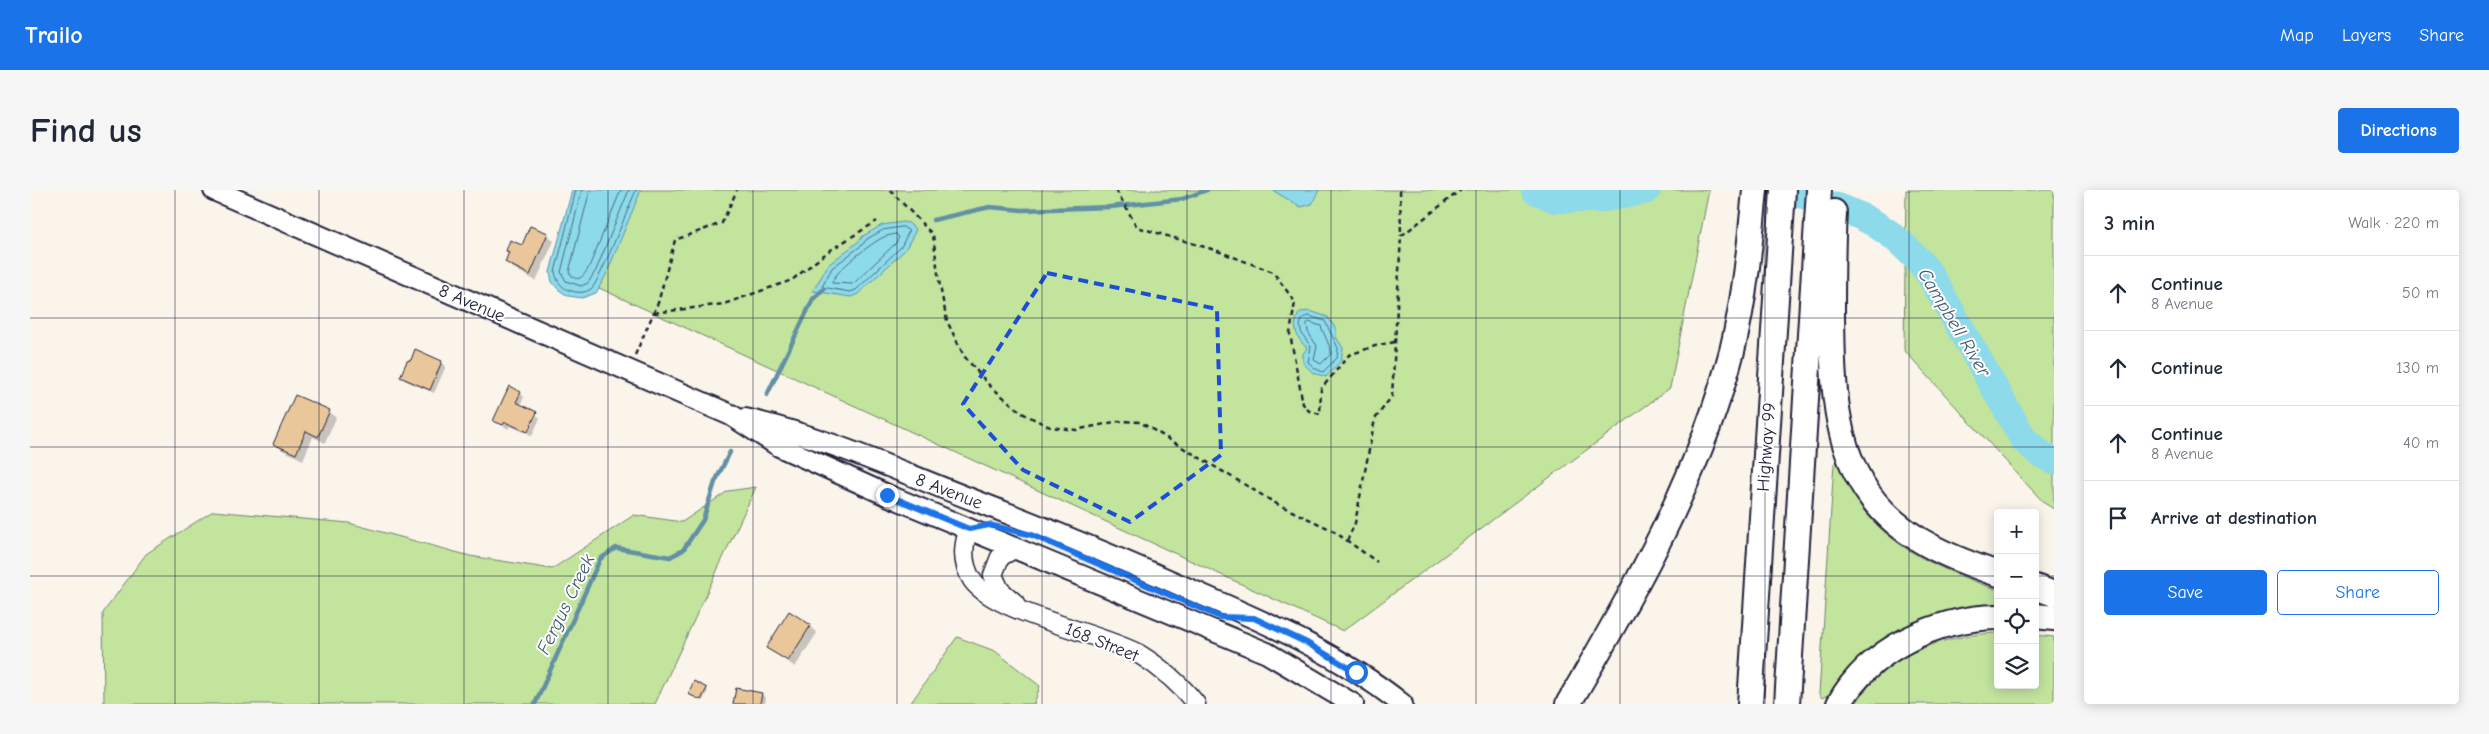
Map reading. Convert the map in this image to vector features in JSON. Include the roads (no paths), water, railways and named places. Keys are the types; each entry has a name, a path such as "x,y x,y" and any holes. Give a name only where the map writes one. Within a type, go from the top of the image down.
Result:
{"highway":[{"path":"1568,704 1671,518 1710,424 1740,316 1755,190"},
{"name":"Highway 99","path":"1750,704 1782,190"},
{"name":"Highway 99","path":"1787,704 1819,190"},
{"path":"1834,190 1832,303 1835,397 1838,422 1854,468 1865,489 1882,511 1905,531 1955,558 1994,573"},
{"path":"2039,588 2054,594"},
{"path":"2039,616 2054,618"},
{"path":"1839,704 1866,669 1899,644 1943,626 1994,617"}],"main road":[{"name":"8 Avenue","path":"214,190 731,415 779,446 969,529 1267,653 1353,704"},
{"name":"8 Avenue","path":"731,415 784,427 887,466 1034,524 1254,618 1331,656 1402,704"},
{"path":"969,529 989,525 1018,530 1220,617 1254,618"},
{"name":"168 Street","path":"969,529 964,541 964,560 973,580 988,595 1022,610 1138,654 1170,676 1196,704"},
{"name":"168 Street","path":"1016,548 1000,557 992,575 1000,590 1022,610"}],"water":[{"path":"572,190 641,190 606,275 596,293 582,298 568,296 559,290 552,282 550,272"},
{"path":"1272,190 1319,190 1312,204 1301,207"},
{"path":"909,223 916,230 905,250 858,294 851,297 813,291 828,265 863,236 882,225"},
{"path":"1310,311 1328,317 1336,329 1336,337 1343,348 1341,361 1326,377 1313,373 1303,363 1303,354 1307,348 1300,340 1295,326 1300,312"}],"waterway":[{"name":"Fergus Creek","path":"933,220 990,207 1022,210 1110,207 1182,199 1207,190"},
{"name":"Campbell River","path":"1535,190 1555,199 1600,199 1647,190"},
{"name":"Campbell River","path":"1798,194 1803,195"},
{"name":"Campbell River","path":"1834,206 1863,217 1875,224 1898,240 1919,261 1929,273 2024,440 2041,454 2054,461"},
{"name":"Fergus Creek","path":"767,395 813,299 824,289"},
{"name":"Fergus Creek","path":"535,704 600,559 616,548 670,557 683,550 703,520 715,482 730,452"}]}
